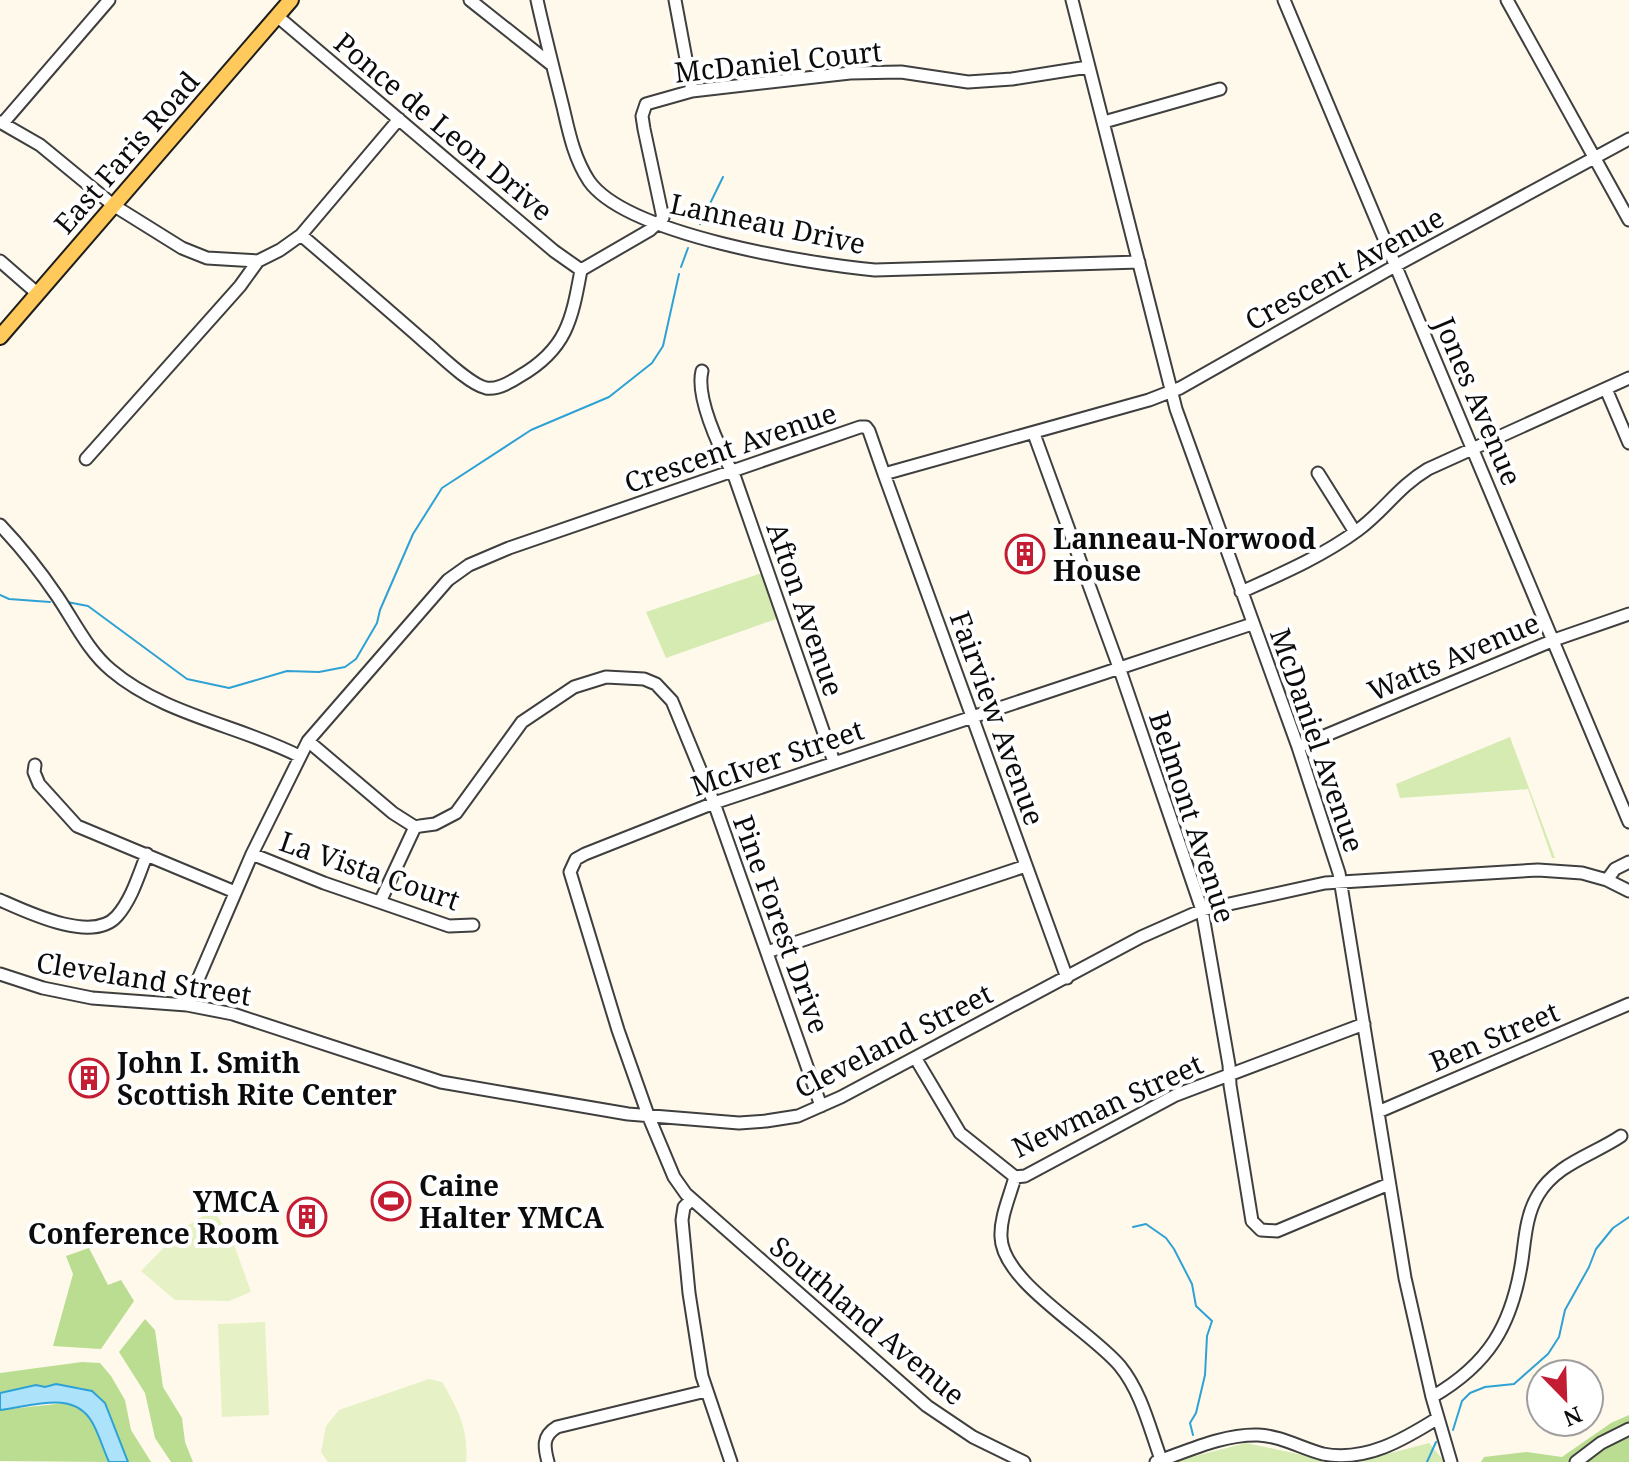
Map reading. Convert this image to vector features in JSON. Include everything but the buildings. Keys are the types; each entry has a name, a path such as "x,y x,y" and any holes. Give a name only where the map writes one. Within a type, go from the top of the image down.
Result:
{"main road":[{"name":"East Faris Road","path":"0,337 291,0"}],"street":[{"path":"109,0 1,123 59,159 113,205 182,248 200,256 258,261"},
{"path":"470,0 552,65"},
{"name":"Lanneau Drive","path":"537,0 569,135 589,181 622,209 658,225 729,244 822,263 875,270 1139,262"},
{"path":"675,0 692,91"},
{"name":"McDaniel Avenue","path":"1072,0 1171,392 1298,747 1341,881 1405,1278 1432,1397 1451,1462"},
{"name":"Jones Avenue","path":"1284,0 1629,822"},
{"path":"1507,0 1629,220"},
{"name":"Ponce de Leon Drive","path":"277,16 554,251 581,270"},
{"name":"McDaniel Court","path":"658,225 662,214 644,129 643,108 652,101 692,91 875,71 968,82 1012,79 1088,67"},
{"path":"1104,122 1220,89"},
{"path":"86,459 240,286 258,261 301,235 399,119"},
{"name":"Crescent Avenue","path":"187,1005 252,854 308,741 431,597 457,573 509,548 860,427 866,427 884,474 1034,434 1171,392 1629,139"},
{"path":"301,235 445,360 482,387 489,388 524,374 544,360 560,343 570,324 581,270 658,225"},
{"path":"0,261 38,294"},
{"name":"Afton Avenue","path":"702,371 700,390 834,762"},
{"path":"1241,592 1309,559 1355,532 1412,478 1629,378"},
{"path":"1606,389 1629,443"},
{"name":"Belmont Avenue","path":"1034,434 1120,670 1202,910 1251,1216 1261,1230 1277,1231 1389,1184"},
{"path":"1318,473 1355,532"},
{"name":"Fairview Avenue","path":"884,474 1067,978"},
{"path":"0,525 29,557 80,634 108,669 138,690 179,709 267,740 299,756"},
{"name":"Watts Avenue","path":"1298,747 1554,640 1629,614"},
{"name":"McIver Street","path":"648,1115 618,1030 570,872 576,859 714,803 1252,624"},
{"name":"Pine Forest Drive","path":"415,827 435,824 456,813 511,734 531,715 574,687 606,677 644,679 664,690 675,708 714,803 821,1106"},
{"path":"308,741 393,813 415,827 380,902"},
{"path":"35,765 34,772 39,784 71,821 235,892"},
{"path":"0,900 61,923 98,927 112,921 125,906 147,854"},
{"name":"La Vista Court","path":"252,854 449,926 473,925"},
{"path":"1607,880 1615,869 1629,862"},
{"path":"767,952 1026,866"},
{"name":"Cleveland Street","path":"0,974 43,988 92,998 187,1005 255,1019 441,1082 513,1096 648,1115 739,1123 798,1116 821,1106 916,1059 1141,937 1202,910 1341,881 1538,870 1582,873 1607,880 1629,891"},
{"name":"Ben Street","path":"1378,1112 1629,1004"},
{"name":"Newman Street","path":"916,1059 960,1133 1015,1177 1025,1176 1176,1095 1364,1024"},
{"name":"Southland Avenue","path":"648,1115 674,1177 691,1200 948,1422 1024,1462"},
{"path":"1432,1397 1470,1371 1494,1344 1513,1297 1528,1220 1537,1196 1561,1170 1621,1136"},
{"path":"1015,1177 1001,1237 1007,1261 1021,1280 1079,1327 1121,1367 1136,1390 1160,1461 1246,1435 1272,1437 1335,1456 1360,1456 1394,1444 1438,1418"},
{"path":"691,1200 682,1213 689,1293 706,1391 731,1462"},
{"path":"548,1462 546,1438 557,1427 706,1391"},
{"path":"1576,1462 1601,1443 1629,1429"}],"green space":[{"path":"762,573 779,618 666,658 646,612"},
{"path":"1510,737 1555,858 1552,858 1528,789 1400,798 1396,784"},
{"path":"213,1210 231,1236 251,1292 229,1301 175,1300 141,1271 182,1229"},
{"path":"89,1248 108,1285 121,1280 134,1301 101,1349 53,1346 73,1274 66,1256"},
{"path":"145,1319 155,1330 163,1387 182,1418 185,1442 193,1462 171,1462 155,1438 145,1393 119,1352"},
{"path":"265,1322 269,1415 222,1417 218,1324"},
{"path":"82,1362 100,1363 111,1376 125,1400 131,1430 151,1462 128,1462 115,1429 83,1388 42,1387 0,1393 0,1373"},
{"path":"429,1379 442,1382 457,1411 466,1440 466,1462 328,1462 321,1452 326,1426 339,1410"},
{"path":"66,1403 79,1405 92,1422 109,1462 0,1461 0,1410"},
{"path":"1629,1415 1629,1462 1481,1462 1484,1457 1527,1452 1562,1457 1589,1438 1605,1438 1605,1427"},
{"path":"1246,1443 1335,1462 1172,1462"},
{"path":"1429,1443 1445,1462 1357,1462"}],"water":[{"path":"56,1384 92,1391 105,1403 128,1462 109,1462 92,1422 74,1406 50,1402 0,1410 0,1393"}],"waterway":[{"path":"700,224 723,177"},
{"path":"681,267 688,248"},
{"path":"67,602 88,606 187,679 229,688 287,671 319,672 345,667 356,659 377,623 413,534 442,488 531,430 609,397 652,363 663,346 679,274"},
{"path":"0,595 9,599 50,602"},
{"path":"1453,1430 1462,1401 1470,1393 1485,1387 1514,1384 1548,1354 1559,1337 1565,1310 1596,1249 1613,1228 1629,1217"},
{"path":"1133,1227 1146,1224 1166,1238 1192,1284 1196,1306 1212,1321 1207,1336 1205,1375 1196,1413 1190,1423 1193,1435"},
{"path":"1427,1462 1436,1442"}],"place":[{"name":"Lanneau-Norwood House","path":"1025,554"},
{"name":"John I. Smith Scottish Rite Center","path":"89,1078"},
{"name":"Caine Halter YMCA","path":"391,1201"},
{"name":"YMCA Conference Room","path":"307,1217"}]}
